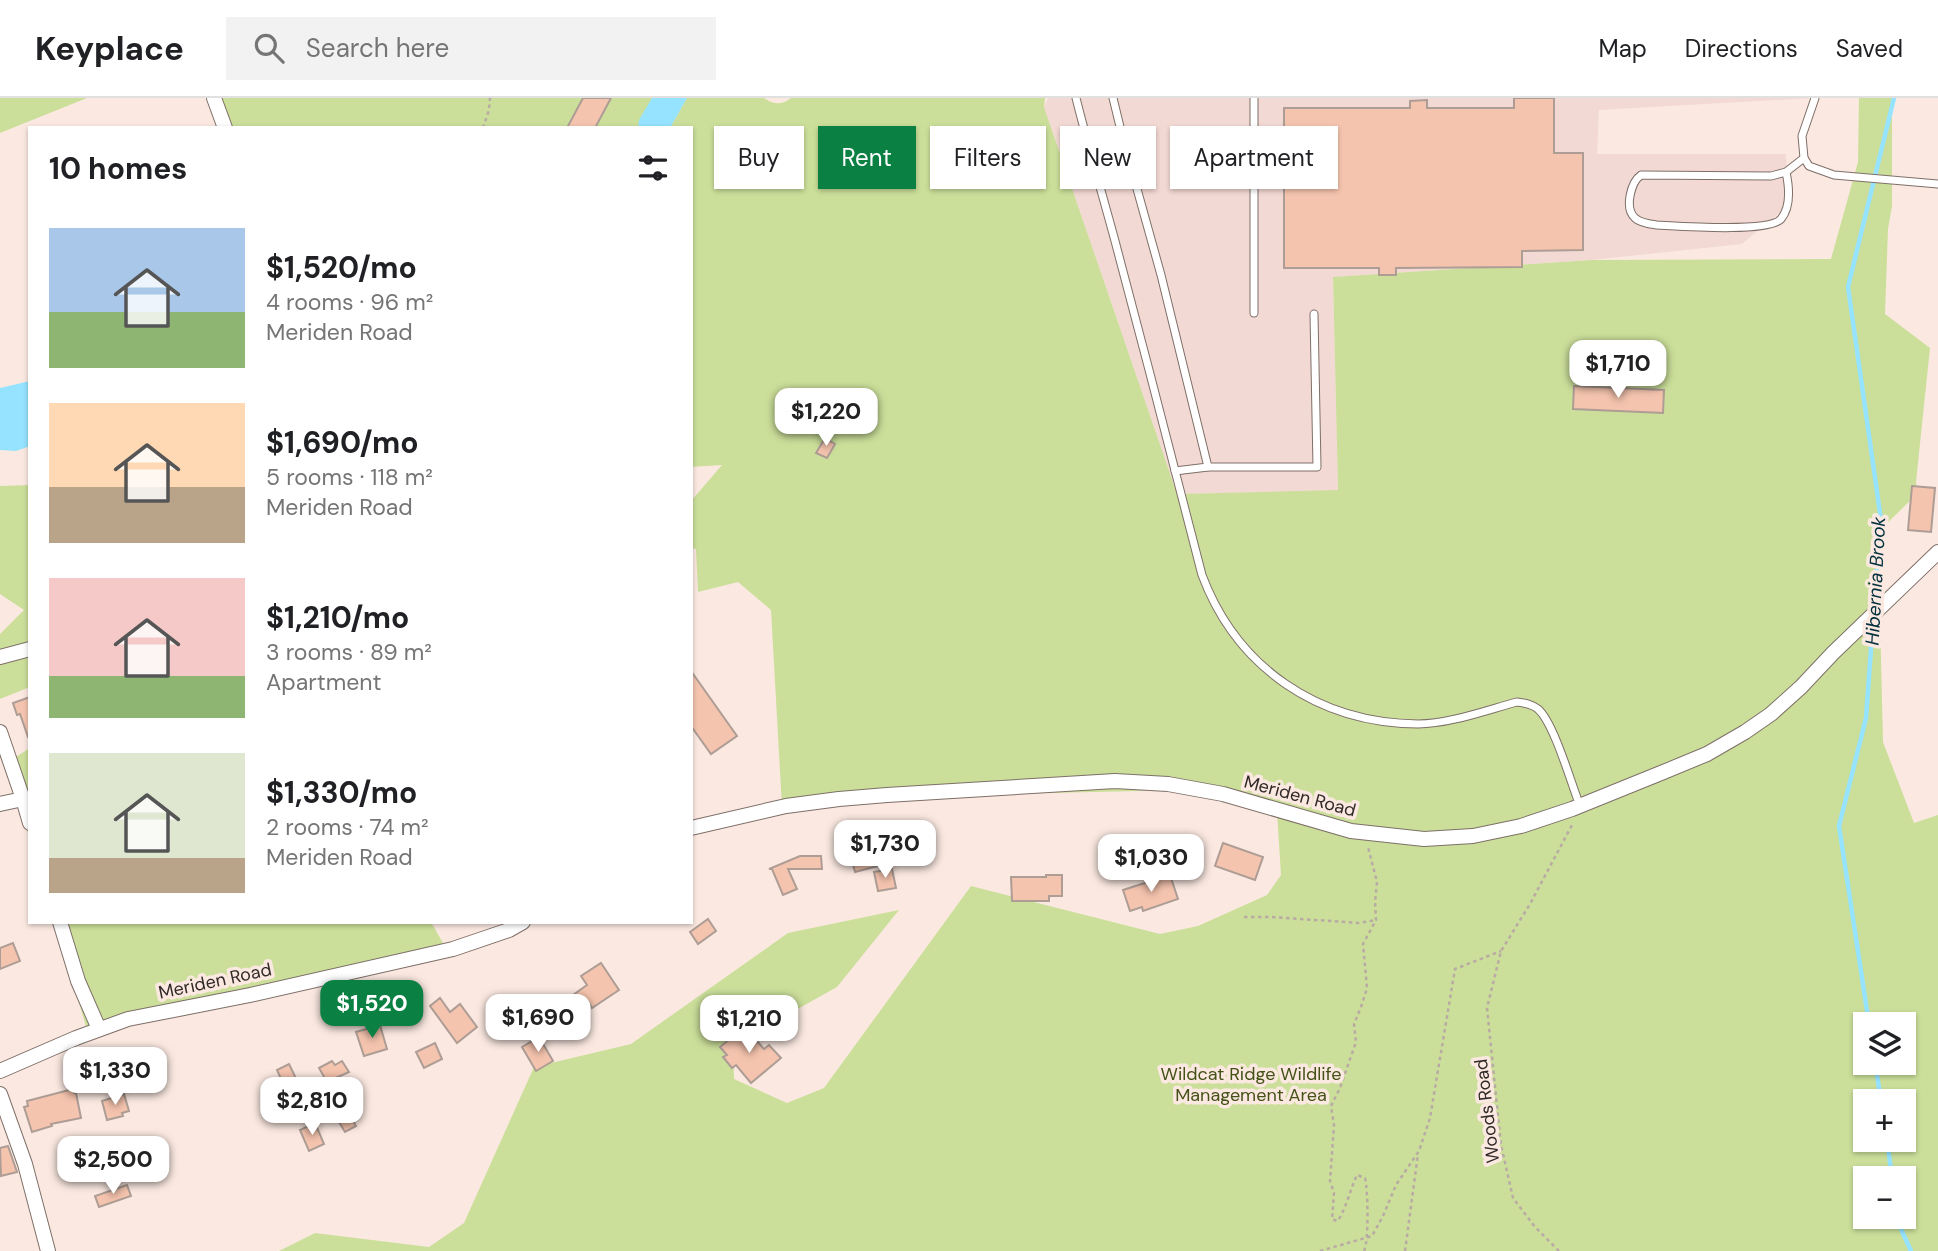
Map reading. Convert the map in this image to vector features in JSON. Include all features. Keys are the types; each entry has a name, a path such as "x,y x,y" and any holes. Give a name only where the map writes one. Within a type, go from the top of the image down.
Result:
{"street":[{"path":"214,98 224,126"},
{"name":"Meriden Road","path":"693,828 786,806 839,799 1115,781 1168,785 1223,794 1351,831 1424,839 1473,836 1521,826 1707,754 1745,732 1782,705 1938,552"},
{"path":"0,657 28,650"},
{"path":"0,732 28,816"},
{"path":"0,804 23,799"},
{"path":"61,924 78,981 99,1030"},
{"name":"Meriden Road","path":"0,1071 128,1019 250,995 453,949 520,924"},
{"path":"0,1094 25,1164 48,1251"}],"lane":[{"path":"1076,98 1083,126"},
{"path":"1113,98 1120,126"},
{"path":"1254,98 1254,313"},
{"path":"1815,98 1802,136 1804,158 1809,166 1834,176 1938,184"},
{"path":"1786,172 1789,186 1786,209 1781,219 1774,224 1746,227 1657,225 1635,218 1631,211 1632,186 1642,175 1771,176 1786,172 1804,158"},
{"path":"1100,189 1202,575 1209,595 1235,638 1266,670 1303,695 1336,710 1364,718 1419,724 1440,722 1517,702 1527,703 1537,709 1548,722 1581,805"},
{"path":"1137,189 1208,467"},
{"path":"1175,471 1208,467 1317,467 1314,314"}],"path":[{"path":"484,126 490,98"},
{"name":"Woods Road","path":"1559,1251 1535,1227 1513,1198 1501,1145 1487,1008 1501,951 1530,904 1581,805"},
{"path":"1351,831 1368,846 1377,882 1374,902 1376,920 1363,944 1367,988 1354,1024 1356,1042 1331,1106 1334,1125 1330,1181 1334,1193 1332,1219 1337,1221 1341,1218 1357,1175 1365,1178 1368,1219 1367,1246 1364,1251"},
{"path":"1244,917 1359,923 1376,920"},
{"path":"1405,1251 1419,1151 1430,1118 1455,969 1501,951"},
{"path":"1320,1251 1372,1236 1396,1185 1419,1151"},
{"path":"1342,1245 1343,1251"}],"shaded area":[{"path":"1048,98 1813,98 1599,110 1597,154 1786,154 1788,206 1742,244 1592,260 1333,277 1338,491 1177,494 1072,189 1156,189 1156,126 1060,126 1060,154 1044,107"}],"green space":[{"path":"0,98 87,98 0,133"},
{"path":"213,98 663,98 650,126 223,126"},
{"name":"Wildcat Ridge Wildlife Management Area","path":"687,98 764,98 778,103 791,98 1045,98 1044,107 1060,154 1060,189 1072,189 1177,494 1338,490 1333,277 1592,260 1831,259 1858,162 1859,98 1892,98 1892,206 1888,229 1885,314 1930,348 1917,494 1878,532 1883,742 1914,823 1938,815 1938,1251 279,1251 315,1233 429,1247 464,1223 534,1067 631,1044 788,933 899,910 837,987 733,1045 734,1079 787,1103 824,1088 971,886 1160,934 1198,926 1267,895 1281,875 1277,812 1184,790 913,796 782,807 771,610 738,582 698,592 696,549 693,548 693,499 722,465 693,467 693,126 671,126"},
{"path":"28,485 28,688 0,699 0,634 24,610 0,594 0,486"},
{"path":"28,749 28,834 6,763"},
{"path":"56,924 432,924 447,950 87,1030"}],"water":[{"path":"652,98 687,98 671,126 638,126"},
{"path":"28,381 28,447 16,451 0,450 0,388"}],"building":[{"path":"583,98 611,98 596,126 568,126"},
{"path":"1514,98 1554,98 1554,153 1583,153 1583,250 1522,251 1522,267 1396,268 1396,275 1379,275 1379,268 1284,268 1284,189 1338,189 1338,126 1284,126 1284,108 1410,108 1410,101 1427,100 1427,108 1514,108"},
{"path":"1574,386 1664,390 1663,413 1573,409"},
{"path":"825,438 835,444 827,458 816,453"},
{"path":"1912,486 1935,488 1931,532 1908,530"},
{"path":"693,674 737,736 711,754 693,729"},
{"path":"28,698 28,737 20,714 17,715 13,703"},
{"path":"864,838 867,850 873,848 878,866 855,872 847,842"},
{"path":"1223,843 1263,857 1255,880 1215,866"},
{"path":"800,856 821,856 822,869 788,869 797,889 783,895 772,869 769,869"},
{"path":"892,869 896,888 878,891 874,872"},
{"path":"1062,875 1062,896 1049,896 1049,901 1012,901 1011,877"},
{"path":"1170,875 1178,899 1143,911 1142,907 1130,911 1123,890"},
{"path":"708,919 716,931 698,944 690,932"},
{"path":"13,943 20,961 0,969 0,948"},
{"path":"601,963 619,990 592,1008 589,1003 581,1008 573,995 587,985 581,976"},
{"path":"440,998 450,1012 460,1004 477,1027 457,1043 430,1006"},
{"path":"380,1025 387,1049 364,1056 356,1032"},
{"path":"743,1028 764,1049 769,1045 781,1058 751,1083 736,1065 732,1068 723,1057 727,1055 720,1047"},
{"path":"539,1037 553,1061 536,1071 522,1047"},
{"path":"435,1043 442,1059 424,1068 416,1052"},
{"path":"332,1061 335,1065 342,1061 349,1072 327,1082 319,1068"},
{"path":"289,1064 303,1093 286,1101 278,1083 282,1081 277,1070"},
{"path":"73,1089 81,1118 51,1124 52,1126 32,1132 24,1107 28,1106 27,1101"},
{"path":"124,1094 129,1111 122,1113 123,1116 107,1120 102,1101"},
{"path":"347,1110 356,1126 345,1132 336,1117"},
{"path":"315,1123 324,1144 309,1151 300,1130"},
{"path":"8,1146 17,1172 1,1176 0,1148"},
{"path":"127,1185 131,1196 99,1207 95,1196"}],"waterway":[{"name":"Hibernia Brook","path":"1874,609 1881,520 1848,287 1894,98"},
{"name":"Hibernia Brook","path":"1867,1012 1839,826 1866,718 1873,621"},
{"name":"Hibernia Brook","path":"1877,1075 1879,1089"},
{"name":"Hibernia Brook","path":"1889,1152 1890,1166"},
{"name":"Hibernia Brook","path":"1901,1229 1911,1251"}]}
